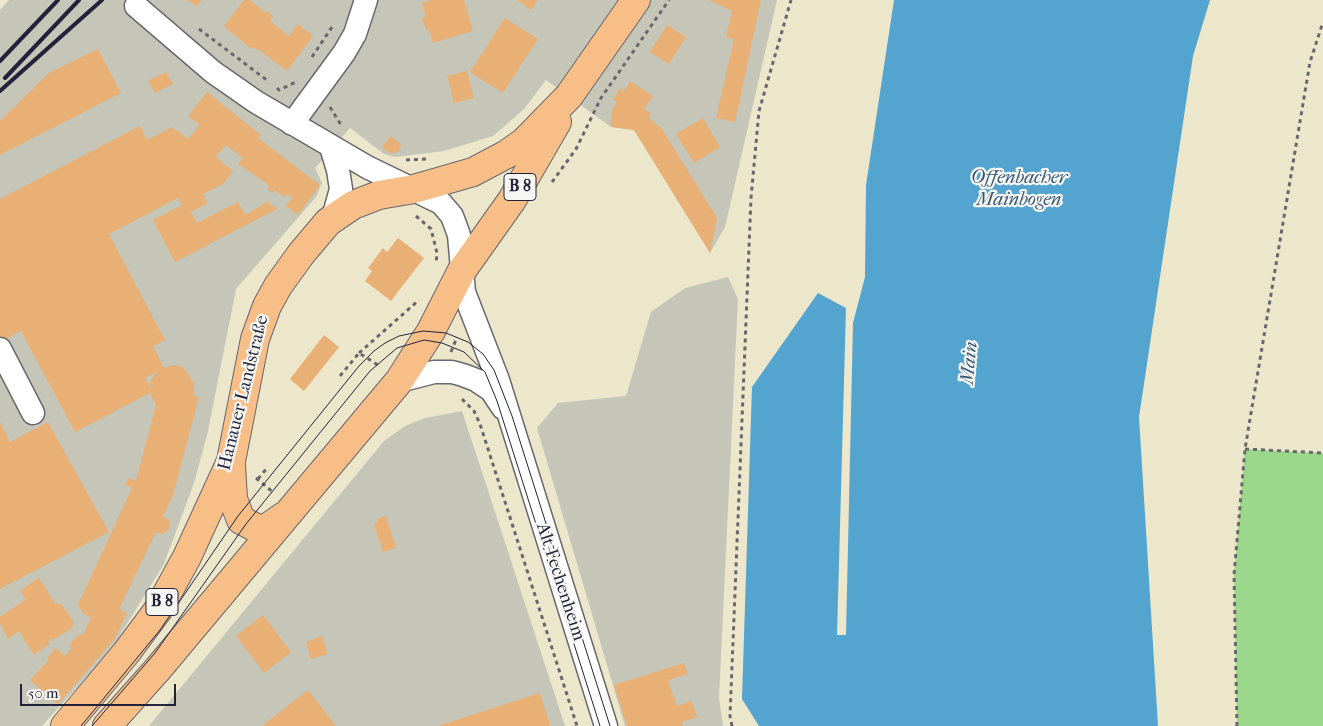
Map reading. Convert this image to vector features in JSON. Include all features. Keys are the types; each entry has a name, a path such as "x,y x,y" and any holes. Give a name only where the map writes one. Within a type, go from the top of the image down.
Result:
{"main road":[{"name":"Hanauer Landstraße","path":"65,726 126,653 158,610 187,557 231,461 255,339 267,306 286,274 328,222 366,200 412,202 507,154 524,142 569,96 636,0"},
{"name":"Hanauer Landstraße","path":"107,726 157,670 290,510 391,375 431,331 449,269 512,200 552,132 569,96"},
{"path":"231,461 233,499 241,520 258,529 267,528 280,521 290,510"}],"street":[{"path":"292,124 348,46 355,34 366,0"},
{"name":"Alt-Fechenheim","path":"136,6 213,72 331,148 379,174 412,202 445,207 452,216 459,235 449,269 470,311 495,371 606,726"},
{"path":"328,222 335,211 341,189 338,170 331,148"},
{"path":"0,349 33,413"},
{"name":"Alt-Fechenheim","path":"391,375 443,372 463,375 476,380 491,390 502,405 515,439"}],"path":[{"path":"547,188 576,149 601,98 669,0"},
{"path":"732,726 730,716 750,198 759,110 791,0"},
{"path":"309,62 336,19"},
{"path":"1237,726 1234,575 1245,448 1310,62 1323,22"},
{"path":"192,24 278,90"},
{"path":"297,82 301,75"},
{"path":"412,202 431,230 437,253 449,269"},
{"path":"443,372 470,311"},
{"path":"340,376 358,353 391,375"},
{"path":"461,398 474,411 480,424 577,726"},
{"path":"1245,448 1323,453"},
{"path":"231,461 258,479 290,510"},
{"path":"258,479 266,468"}],"shaded area":[{"path":"9,0 777,0 725,227 710,253 634,130 611,127 546,80 524,109 493,136 444,151 395,157 384,154 350,128 315,168 322,183 316,197 236,289 208,431 194,483 164,564 110,651 42,726 0,726 0,10"},
{"path":"728,277 738,299 719,698 723,726 625,726 537,428 558,403 626,396 651,312 685,288"},
{"path":"462,411 565,726 149,726 384,441 405,426 425,418"}],"green space":[{"path":"1245,449 1323,453 1323,726 1237,726 1234,575"}],"water":[{"name":"Offenbacher Mainbogen","path":"894,0 1210,0 1193,56 1139,417 1158,726 759,726 742,699 752,387 818,293 846,308 837,635 846,635 853,323 865,277 866,185"}],"building":[{"path":"187,0 202,0 196,6"},
{"path":"244,0 250,0 266,13 267,11 273,16 270,21 289,36 298,24 313,36 287,71 259,50 249,47 224,26"},
{"path":"431,0 464,0 473,31 433,43 429,29 426,30 422,18 426,17 422,3"},
{"path":"517,0 538,0 531,10"},
{"path":"709,0 761,0 735,122 716,118 734,39 726,37 732,11"},
{"path":"505,18 538,39 503,93 470,72"},
{"path":"667,25 686,37 669,64 650,52"},
{"path":"98,49 121,93 0,155 0,121 49,73"},
{"path":"467,71 474,98 454,103 447,76"},
{"path":"166,72 173,84 155,93 148,81"},
{"path":"630,81 653,96 644,109 651,113 649,118 662,129 717,218 710,253 634,130 611,127 611,112 617,102 613,100 620,88 624,91"},
{"path":"207,92 261,135 258,138 320,185 298,215 286,206 292,198 287,194 284,197 275,190 273,193 267,189 269,185 238,164 243,158 226,145 216,157 233,171 223,184 203,194 208,203 191,212 197,223 238,202 245,215 269,201 272,207 275,205 277,209 175,262 153,220 182,205 178,198 109,234 165,340 153,346 164,368 173,365 183,367 194,383 194,396 199,397 173,495 163,516 170,521 170,528 163,534 156,532 119,609 127,613 114,640 58,704 30,680 49,660 47,658 56,648 65,656 72,648 69,645 79,634 83,635 91,617 84,614 78,605 132,488 125,485 129,478 136,481 156,405 150,393 75,432 21,331 6,339 0,337 0,199 140,126 147,140 172,127 188,139 200,125 188,116","holes":["157,372 151,380 149,387 145,378"]},
{"path":"703,118 720,147 694,163 676,134"},
{"path":"391,136 401,144 399,151 395,153 390,153 382,147"},
{"path":"398,238 424,258 391,301 365,281 372,271 368,268 383,248 387,252"},
{"path":"324,335 339,347 304,391 290,379"},
{"path":"0,422 10,442 48,422 109,532 0,589"},
{"path":"386,516 396,548 383,552 374,524 378,522 377,519"},
{"path":"39,578 55,603 62,605 74,622 72,628 53,640 52,638 48,641 50,644 34,655 19,631 8,639 0,623 0,617 26,599 20,591"},
{"path":"263,615 291,652 264,673 236,636"},
{"path":"322,636 328,654 311,659 306,642"},
{"path":"684,663 688,674 668,680 677,706 692,701 697,717 682,722 683,726 627,726 614,685"},
{"path":"308,690 336,726 262,726"},
{"path":"540,693 550,726 438,726"}],"tram line":[{"path":"81,726 160,630 238,516 359,366 385,343 399,336 423,331 446,333 468,342 483,354 494,370 512,416 610,726"},
{"path":"92,726 155,653 246,524 370,371 397,348 424,340 442,343 464,352 485,372 497,401 600,726"}],"railway":[{"path":"0,61 58,0"},
{"path":"5,78 79,0"},
{"path":"0,91 102,0"}],"water label":[{"name":"Main","path":"970,363"}]}
